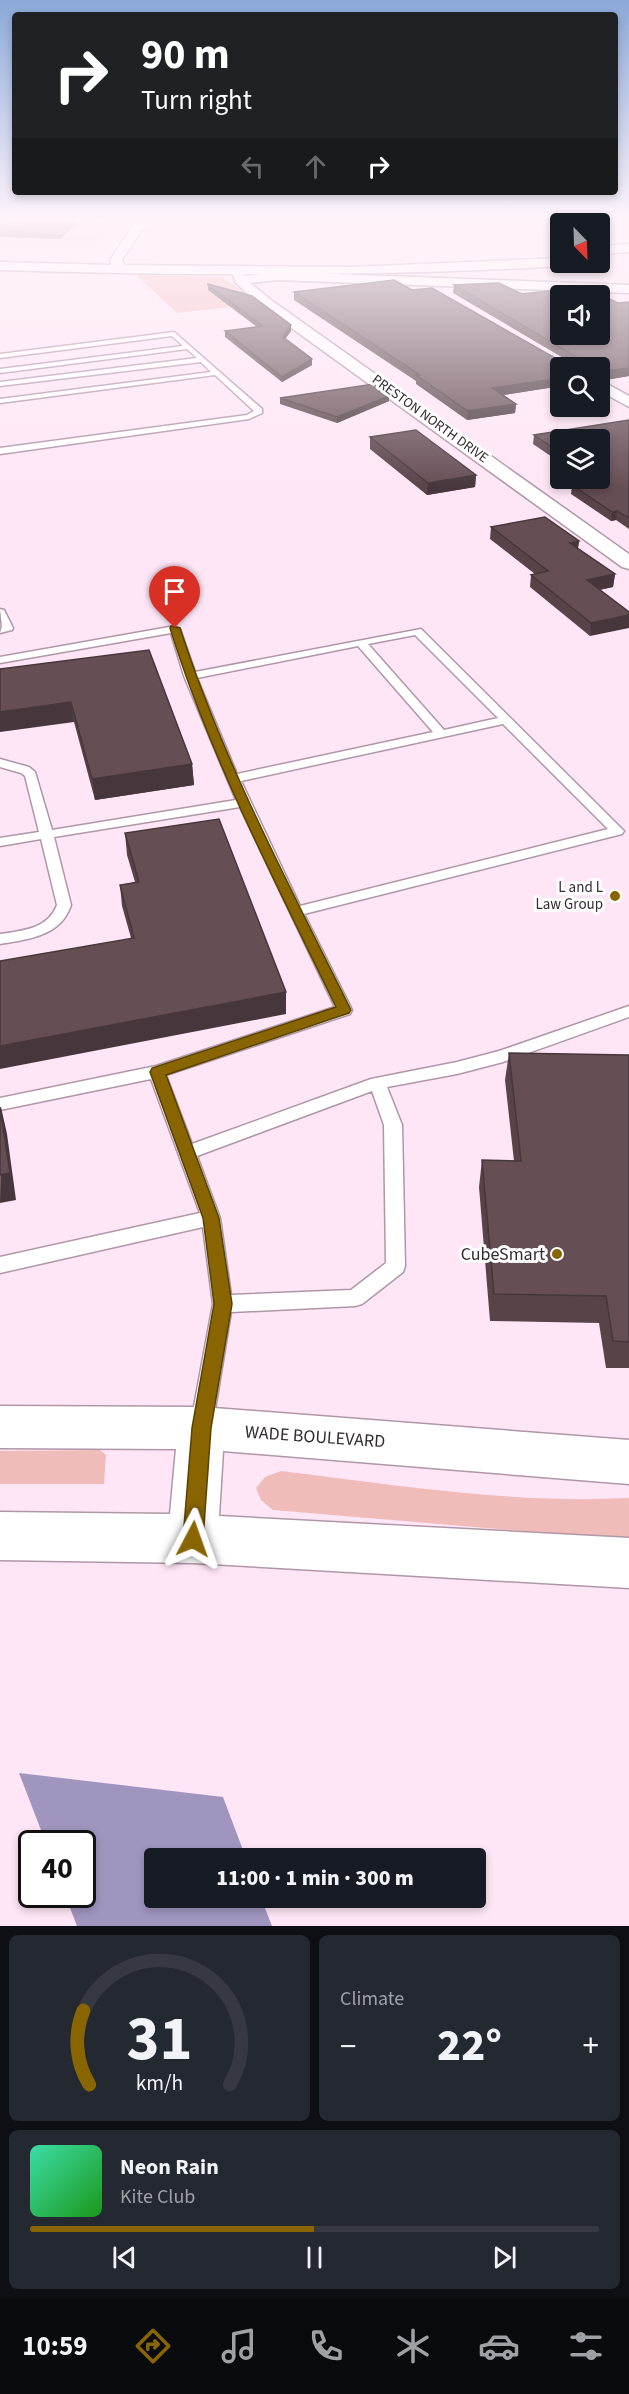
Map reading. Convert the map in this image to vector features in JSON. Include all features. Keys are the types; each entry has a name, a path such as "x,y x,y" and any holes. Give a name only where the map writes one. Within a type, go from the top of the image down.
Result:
{"main road":[{"name":"WADE BOULEVARD","path":"0,1427 201,1428 629,1462"},
{"path":"193,1539 201,1428"},
{"path":"0,1536 193,1539 629,1563"}],"street":[{"name":"PRESTON NORTH DRIVE","path":"276,310 629,563"},
{"path":"610,391 629,402"}],"lane":[{"path":"0,356 174,334 259,411 249,417 0,451"},
{"path":"0,371 188,347"},
{"path":"0,384 202,360"},
{"path":"0,401 217,373"},
{"path":"0,612 8,628 0,630"},
{"path":"0,660 175,628 190,675 243,803 344,1010 157,1072 0,1104"},
{"path":"190,675 417,631 617,831 297,911"},
{"path":"360,642 441,734"},
{"path":"233,779 507,720"},
{"path":"0,763 25,770 31,775 64,905 62,916 35,933 0,939"},
{"path":"0,842 243,803"},
{"path":"187,1153 377,1083 457,1068 504,1056 629,1011"},
{"path":"157,1072 211,1218 223,1304 201,1428"},
{"path":"223,1304 355,1298 396,1266 393,1125 377,1083"},
{"path":"0,1265 211,1218"}],"shaded area":[{"path":"174,310 205,310 177,313"},
{"path":"100,1450 106,1455 104,1484 0,1484 0,1451"},
{"path":"281,1471 498,1496 629,1498 629,1540 273,1510 261,1500 256,1488 265,1477"},
{"path":"19,1773 223,1797 242,1848 144,1848 144,1908 265,1908 272,1926 77,1926 70,1908 96,1908 96,1830 41,1830"}],"building":[{"path":"241,310 271,310 291,325 283,337 312,359 282,377 225,331 263,326"},
{"path":"321,310 470,310 553,357 550,357 550,380 492,388 516,404 468,411 416,375 420,375"},
{"path":"496,310 550,310 550,341"},
{"path":"610,310 629,310 629,368 610,370 610,357 577,357 556,345 610,345"},
{"path":"374,384 389,396 337,417 280,398"},
{"path":"629,420 629,518 617,511 612,512 578,489 610,489 610,429 572,429"},
{"path":"416,430 476,475 428,483 370,437"},
{"path":"550,432 550,446 534,435"},
{"path":"545,517 579,541 570,543 615,574 587,580 629,612 629,615 591,623 531,575 548,571 491,527"},
{"path":"149,650 192,764 92,779 71,702 0,712 0,669"},
{"path":"219,819 286,992 0,1046 0,961 134,938 120,885 139,882 125,833"},
{"name":"CubeSmart","path":"509,1053 629,1055 629,1342 613,1341 606,1296 494,1294 482,1160 521,1161"},
{"path":"0,1107 10,1173 0,1175"}],"place":[{"name":"L and L Law Group","path":"615,896"},
{"name":"CubeSmart","path":"557,1254"}],"route":[{"path":"175,628 190,675 243,803 344,1010 157,1072 211,1218 223,1304 201,1428 193,1539"}]}
